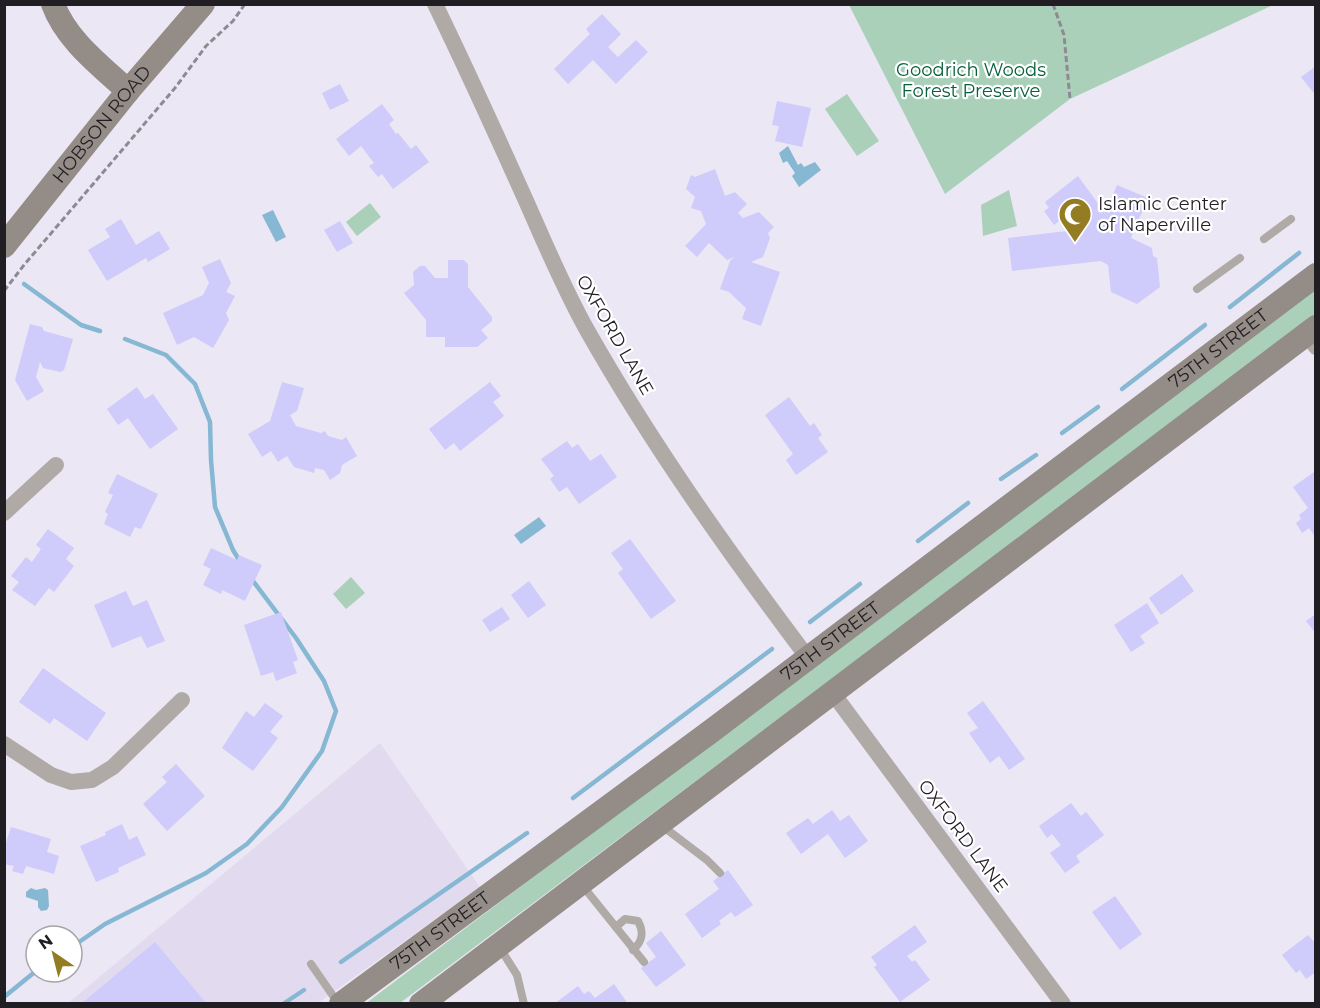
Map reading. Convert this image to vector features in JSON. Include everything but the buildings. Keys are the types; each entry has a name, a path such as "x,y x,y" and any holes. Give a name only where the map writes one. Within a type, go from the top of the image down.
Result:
{"main road":[{"path":"52,4 65,27 82,48 128,91"},
{"name":"HOBSON ROAD","path":"4,246 128,91 203,4"},
{"name":"75TH STREET","path":"340,1004 808,658 1316,275"},
{"path":"421,1004 832,692 1313,336"}],"street":[{"name":"OXFORD LANE","path":"435,4 549,256 587,330 668,462 808,658"},
{"path":"4,513 56,465"},
{"name":"OXFORD LANE","path":"832,692 1063,1004"},
{"path":"4,744 51,776 71,782 93,780 114,767 182,700"}],"lane":[{"path":"1264,239 1291,219"},
{"path":"1197,289 1240,258"},
{"path":"659,823 707,860 720,873"},
{"path":"580,882 644,962"},
{"path":"616,927 625,919 638,921 642,929 640,943 633,950"},
{"path":"498,945 517,975 524,1004"},
{"path":"311,964 340,1004"}],"path":[{"path":"4,291 175,88 206,46 233,21 245,4"},
{"path":"1053,4 1064,35 1070,99"}],"shaded area":[{"path":"380,743 480,887 318,1003 67,1004"}],"green space":[{"name":"Goodrich Woods Forest Preserve","path":"849,5 1273,5 1070,99 945,194"},
{"path":"847,94 879,141 857,156 825,109"},
{"path":"1009,190 1017,226 983,236 981,205"},
{"path":"370,203 381,217 357,236 346,222"},
{"path":"1315,287 1315,316 400,1003 365,1004"},
{"path":"351,577 365,593 346,609 333,594"}],"water":[{"path":"788,146 798,165 801,163 804,167 815,162 821,170 799,187 792,176 795,173 787,161 783,163 779,153"},
{"path":"273,210 286,237 276,242 262,215"},
{"path":"539,517 546,526 521,544 514,535"},
{"path":"31,888 48,890 47,910 41,911 38,901 26,897 26,892"}],"waterway":[{"path":"1230,307 1299,253"},
{"path":"24,284 81,325 100,331"},
{"path":"1122,389 1205,325"},
{"path":"125,339 166,355 195,384 210,422 215,507 241,563"},
{"path":"1062,433 1098,407"},
{"path":"1001,479 1036,455"},
{"path":"918,541 968,503"},
{"path":"84,939 105,924 206,873 247,844 282,807 322,751 336,711 324,681 296,638 250,577"},
{"path":"810,622 860,584"},
{"path":"573,798 772,649"},
{"path":"341,962 527,833"},
{"path":"4,997 24,981"},
{"path":"283,1004 304,990"}],"place":[{"name":"Islamic Center of Naperville","path":"1075,243"}]}
